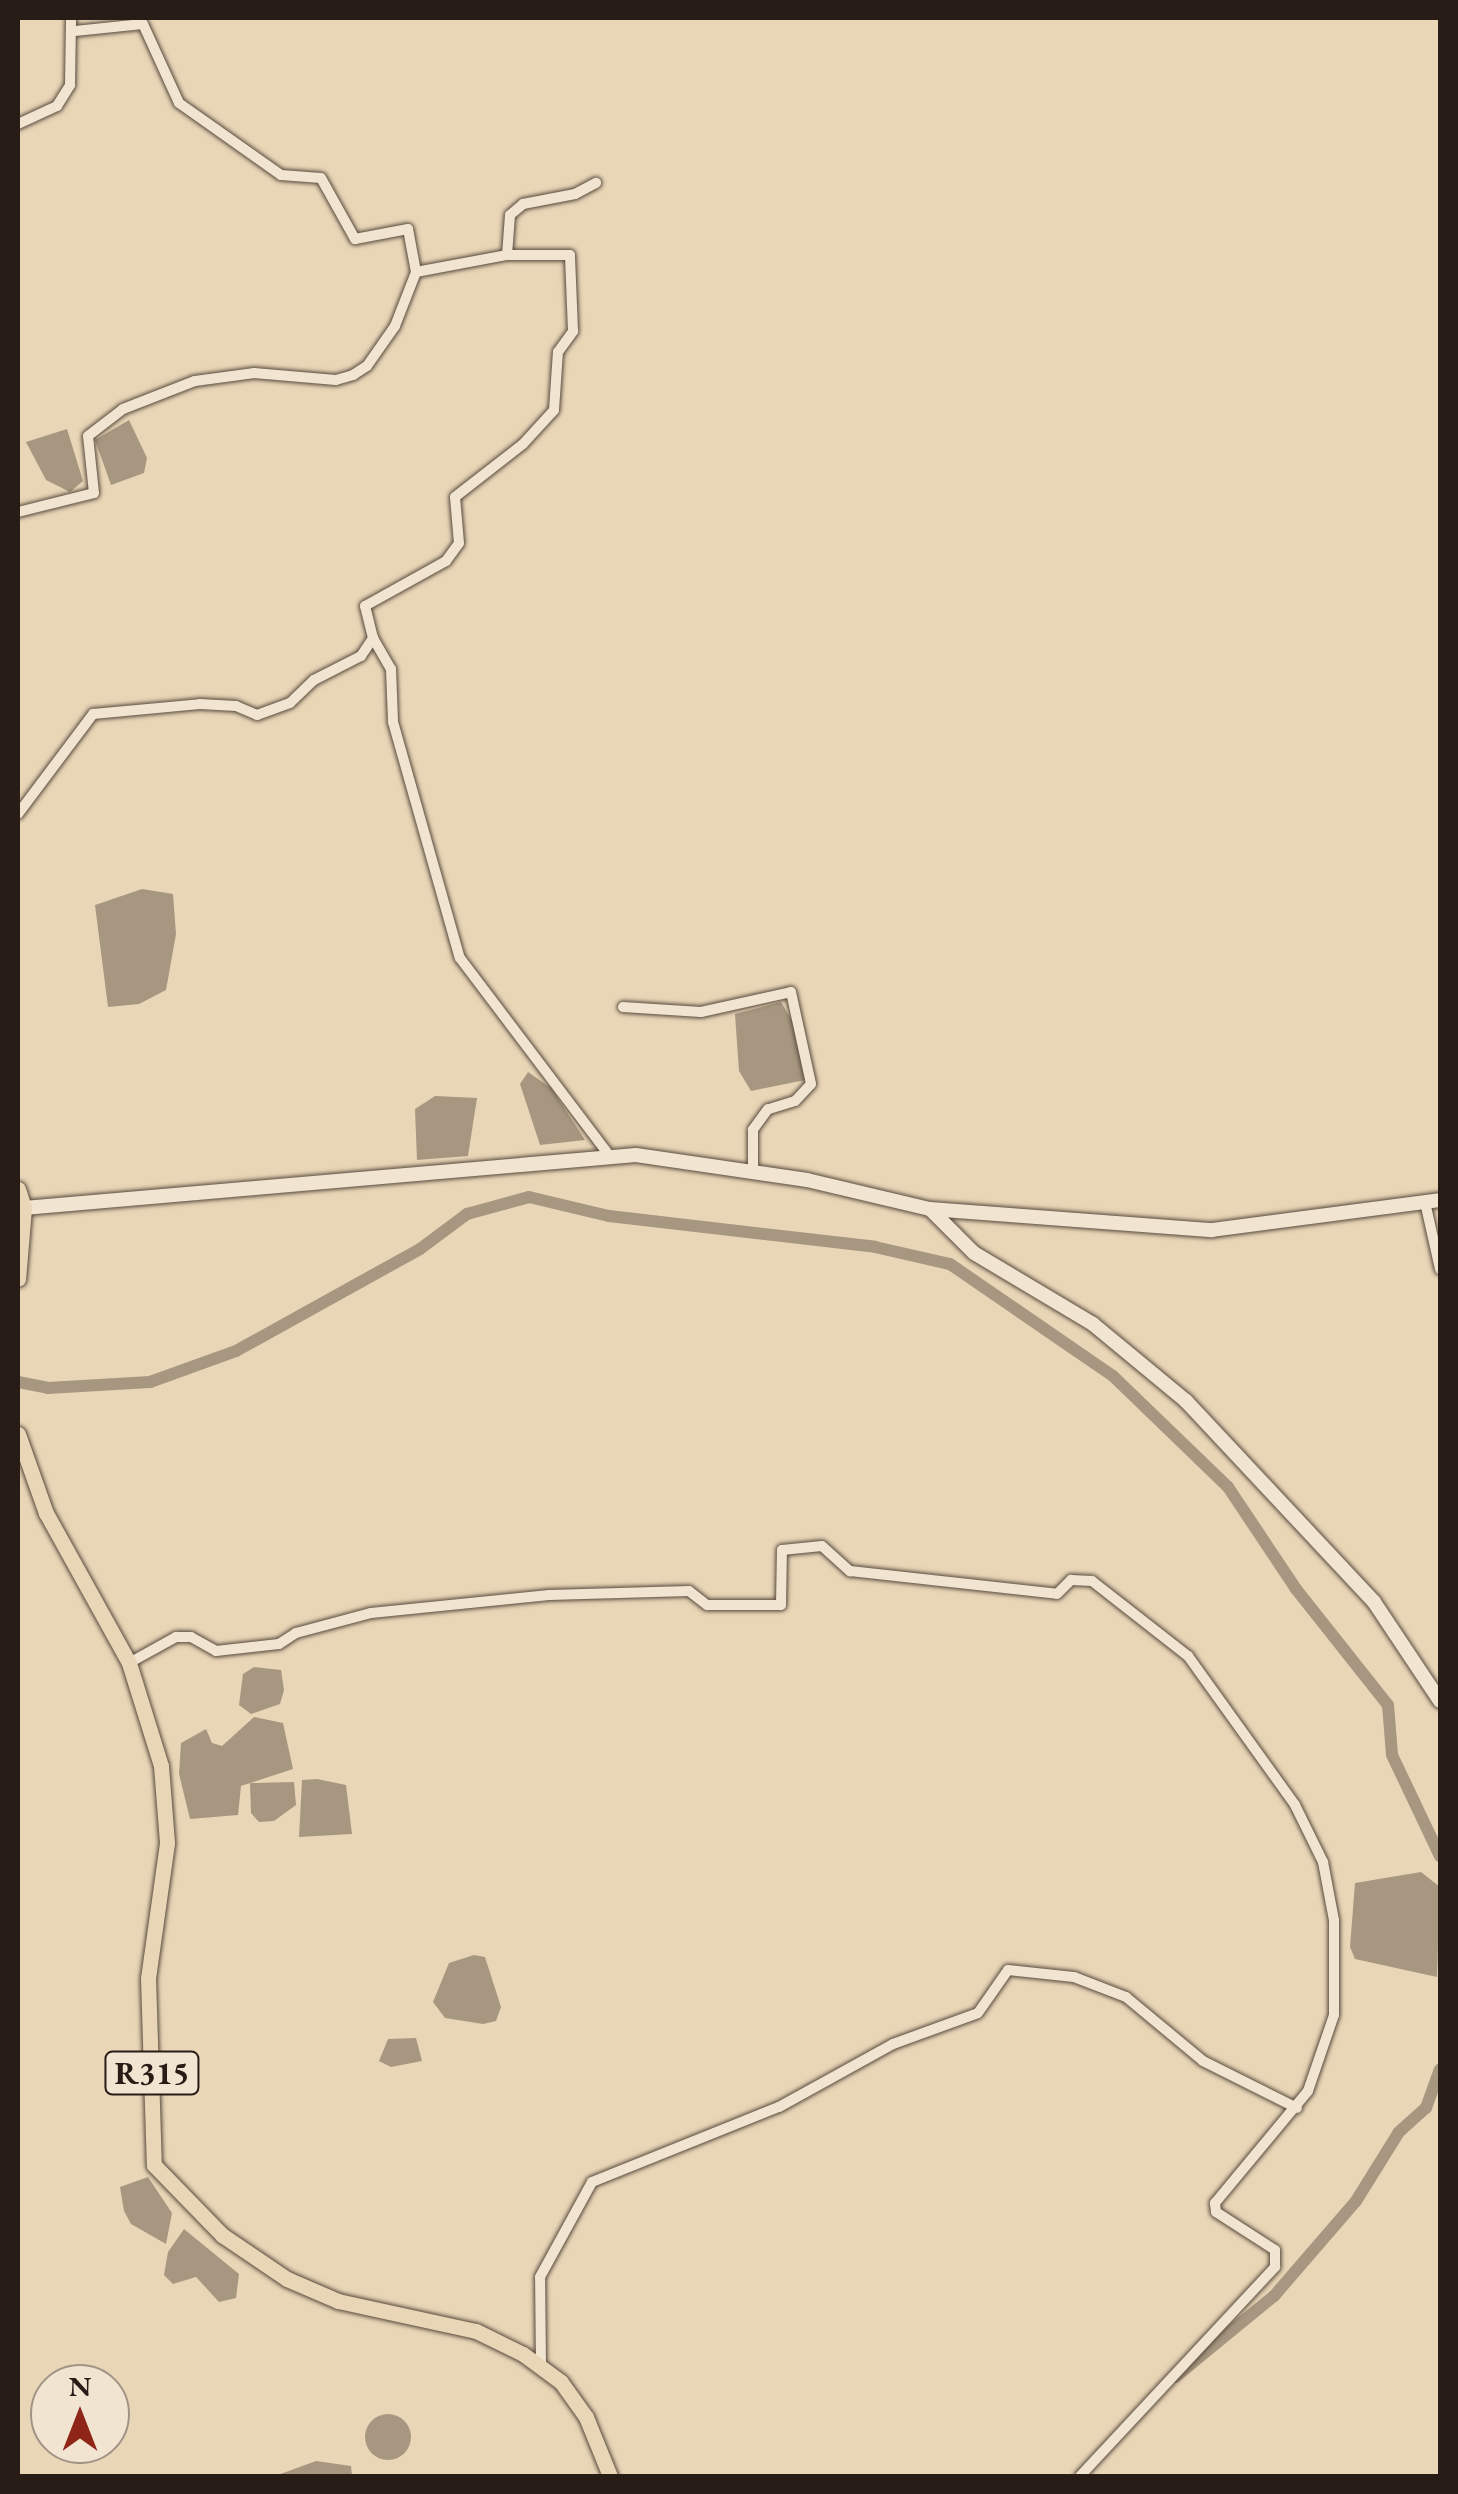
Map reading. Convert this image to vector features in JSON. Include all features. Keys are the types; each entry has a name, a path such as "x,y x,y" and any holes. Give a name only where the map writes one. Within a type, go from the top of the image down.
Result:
{"main road":[{"path":"18,1189 24,1208 18,1279"},
{"name":"R315","path":"18,1434 46,1513 129,1664 161,1766 167,1843 148,1978 154,2165 222,2236 288,2279 338,2301 476,2331 541,2367 561,2382 586,2418 610,2476"}],"street":[{"path":"18,124 57,106 70,84 75,31 71,18"},
{"path":"18,512 94,493 88,436 123,409 215,378 353,375 368,366 395,326 416,272 408,229 355,239 322,178 281,175 180,103 143,24 75,31"},
{"path":"507,254 510,216 523,204 575,194 596,183"},
{"path":"416,272 507,254 570,255 573,263 573,331 558,352 554,410 523,444 462,486 455,497 458,543 446,561 365,606 373,638 391,669 394,722 460,958 609,1155"},
{"path":"18,814 94,714 200,704 257,715 290,703 314,680 362,656 373,638"},
{"path":"623,1007 701,1012 791,992 811,1084 795,1101 768,1110 754,1130 753,1171"},
{"path":"24,1208 609,1155 753,1171 930,1209 1212,1230 1433,1201 1440,1269"},
{"path":"930,1209 974,1253 1093,1324 1186,1400 1374,1602 1440,1700"},
{"path":"129,1664 176,1637 191,1636 216,1650 279,1644 296,1633 371,1614 549,1595 689,1591 707,1605 781,1605 784,1547 831,1548 850,1571 1049,1594 1071,1580 1092,1581 1206,1676 1296,1805 1322,1862 1334,1920 1334,2015 1297,2108 1215,2203 1216,2212 1275,2250 1275,2267 1080,2476"},
{"path":"541,2367 540,2277 592,2182 779,2107 893,2044 978,2013 1008,1970 1074,1978 1126,1997 1203,2061 1297,2108"}],"shaded area":[{"path":"129,420 147,458 144,473 111,485 95,440"},
{"path":"67,429 83,481 70,492 46,480 26,442"},
{"path":"142,889 173,894 176,934 166,990 139,1004 108,1007 95,905"},
{"path":"781,1002 794,1024 805,1080 751,1091 739,1071 735,1014"},
{"path":"528,1072 551,1088 585,1140 540,1145 520,1084"},
{"path":"435,1096 477,1098 468,1156 417,1160 415,1109"},
{"path":"254,1667 281,1670 284,1690 280,1704 251,1714 239,1705 243,1674"},
{"path":"254,1717 283,1723 293,1769 241,1786 238,1815 190,1819 179,1774 181,1743 206,1729 212,1743 222,1746"},
{"path":"302,1780 346,1785 352,1834 299,1837"},
{"path":"294,1782 296,1805 274,1821 259,1822 251,1813 250,1783"},
{"path":"1421,1872 1440,1887 1437,1977 1355,1959 1350,1947 1355,1883"},
{"path":"474,1955 485,1957 501,2007 496,2021 483,2024 445,2018 433,2002 449,1963"},
{"path":"416,2038 422,2061 391,2067 379,2061 388,2039"},
{"path":"148,2177 172,2213 166,2244 131,2224 124,2211 120,2187"},
{"path":"184,2229 239,2274 236,2298 219,2302 196,2277 173,2284 164,2275 168,2252"},
{"path":"388,2414 405,2420 411,2437 405,2454 388,2460 371,2454 365,2437 371,2420"},
{"path":"316,2461 351,2466 352,2476 275,2476"}],"waterway":[{"path":"18,1382 48,1388 150,1382 236,1351 420,1249 467,1214 529,1197 609,1216 875,1247 950,1264 1113,1376 1228,1487 1296,1589 1388,1705 1392,1755 1440,1856"},
{"path":"1175,2377 1274,2296 1356,2201 1399,2132 1426,2108 1440,2069"}]}
